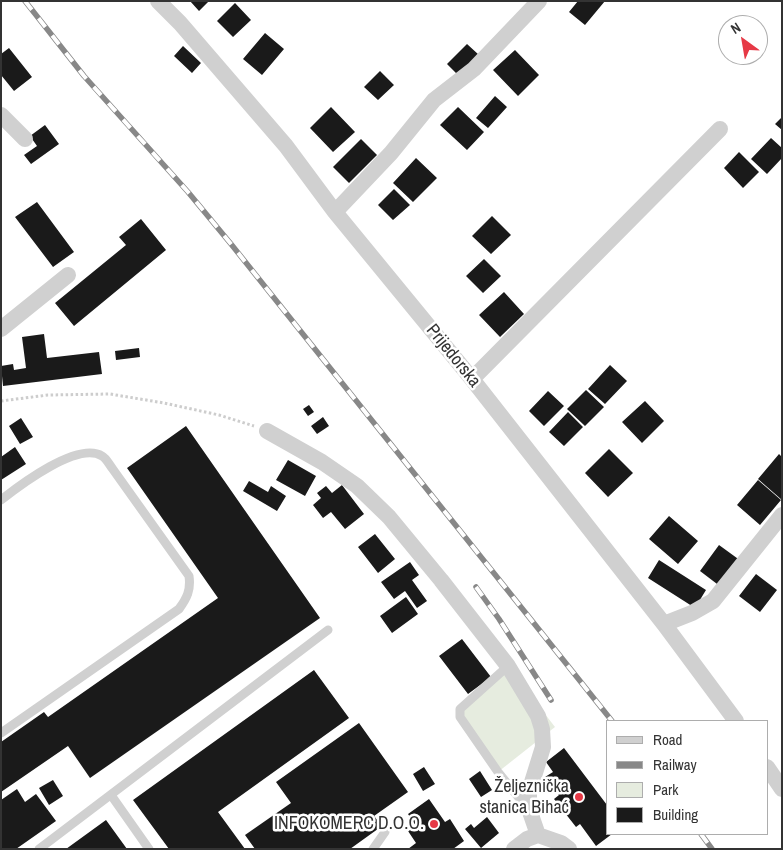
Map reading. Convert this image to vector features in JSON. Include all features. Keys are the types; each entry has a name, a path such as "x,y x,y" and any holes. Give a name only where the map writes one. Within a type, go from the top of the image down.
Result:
{"street":[{"name":"Prijedorska","path":"158,1 180,23 286,146 335,212 472,379 664,624 735,720"},
{"path":"335,212 391,153 434,100 474,69 539,1"},
{"path":"1,115 25,139"},
{"path":"472,379 720,129"},
{"path":"1,329 68,275"},
{"path":"267,431 322,462 357,486 389,517 508,666 538,716 542,729 542,747 529,792 529,809 538,835"},
{"path":"664,624 692,613 713,600 782,515"},
{"path":"768,768 782,789"},
{"path":"514,849 538,835 560,843 569,849"}],"lane":[{"path":"1,500 24,482 74,455 88,452 102,456 189,576 190,585 187,598 179,609 1,733"},
{"path":"39,849 328,630"},
{"path":"508,666 460,710 460,717 498,772 529,809"},
{"path":"111,795 149,849"},
{"path":"373,849 385,832"}],"path":[{"path":"1,401 48,394 110,394 219,415 267,431"}],"green space":[{"path":"508,666 555,727 498,772 460,717 468,701"}],"building":[{"path":"190,1 209,1 199,11"},
{"path":"578,1 605,1 585,25 569,12"},
{"path":"235,3 251,20 233,37 217,21"},
{"path":"265,33 284,49 262,75 243,59"},
{"path":"467,44 479,55 459,76 447,64"},
{"path":"183,46 201,63 192,73 174,56"},
{"path":"9,48 32,77 14,91 1,75 1,54"},
{"path":"515,50 539,75 518,96 493,70"},
{"path":"380,71 394,85 378,100 364,87"},
{"path":"495,96 507,107 488,128 476,118"},
{"path":"331,107 355,132 333,152 310,128"},
{"path":"458,107 484,132 467,150 440,125"},
{"path":"782,117 782,130 775,124"},
{"path":"45,125 59,144 31,164 24,155 37,146 30,136"},
{"path":"771,138 782,148 782,158 767,174 751,159"},
{"path":"361,139 377,155 349,183 333,167"},
{"path":"739,152 759,172 743,188 724,168"},
{"path":"416,158 437,178 413,202 393,183"},
{"path":"394,189 410,205 393,220 378,205"},
{"path":"37,202 74,252 53,267 15,217"},
{"path":"492,216 511,235 491,254 472,236"},
{"path":"141,219 166,250 74,326 55,303 126,245 119,237"},
{"path":"484,259 501,276 483,293 466,276"},
{"path":"504,292 524,314 500,337 479,315"},
{"path":"44,334 47,358 99,352 102,374 3,386 1,366 13,364 14,370 26,368 22,337"},
{"path":"139,348 140,357 116,360 115,351"},
{"path":"610,365 627,381 605,404 588,389"},
{"path":"586,390 604,407 585,426 567,409"},
{"path":"548,391 564,406 544,426 529,411"},
{"path":"645,401 664,421 642,443 622,422"},
{"path":"309,405 314,412 308,416 303,409"},
{"path":"568,412 583,427 564,446 549,432"},
{"path":"323,417 329,426 317,434 311,426"},
{"path":"21,418 33,437 20,444 9,426"},
{"path":"186,426 320,618 90,778 68,746 1,792 1,742 44,712 48,717 218,598 127,468"},
{"path":"15,447 26,464 1,480 1,457"},
{"path":"609,449 633,473 608,497 585,473"},
{"path":"779,454 782,457 782,500 758,479"},
{"path":"288,460 316,476 305,496 276,480"},
{"path":"758,480 781,500 760,525 737,505"},
{"path":"249,481 268,492 271,486 286,496 277,511 243,491"},
{"path":"342,485 364,514 345,529 331,512 323,518 313,505 321,498 317,493 326,486 332,493"},
{"path":"669,516 698,541 678,564 649,539"},
{"path":"375,534 395,559 378,573 358,547"},
{"path":"719,545 741,561 721,587 700,571"},
{"path":"659,560 706,590 695,608 648,578"},
{"path":"410,562 419,575 412,580 427,601 417,608 405,591 394,599 381,582"},
{"path":"756,574 777,590 760,612 739,596"},
{"path":"406,597 418,614 392,633 380,616"},
{"path":"462,639 491,677 468,694 439,656"},
{"path":"314,670 349,718 218,812 245,849 169,849 133,800"},
{"path":"359,723 408,792 374,816 382,826 350,849 255,849 245,835 291,803 276,782"},
{"name":"Željeznička stanica Bihać","path":"564,748 606,804 606,835 611,835 596,846 580,824 576,827 554,799 559,795 545,777 553,772 546,762"},
{"path":"424,767 435,784 423,791 413,774"},
{"path":"480,771 492,790 481,797 469,779"},
{"path":"53,780 63,796 49,805 39,788"},
{"path":"17,789 25,802 36,794 56,821 16,849 1,849 1,800"},
{"name":"INFOKOMERC D.O.O.","path":"429,799 445,822 450,819 464,841 453,849 408,849 416,843 408,831 416,826 408,814"},
{"path":"487,817 499,833 481,848 465,829 471,824 474,828"},
{"path":"106,820 127,849 66,849"}],"railway":[{"path":"25,1 84,76 188,192 231,244 611,720"},
{"path":"476,587 551,700"},
{"path":"702,835 712,849"}],"place":[{"name":"Željeznička stanica Bihać","path":"579,797"},
{"name":"INFOKOMERC D.O.O.","path":"434,824"}]}
